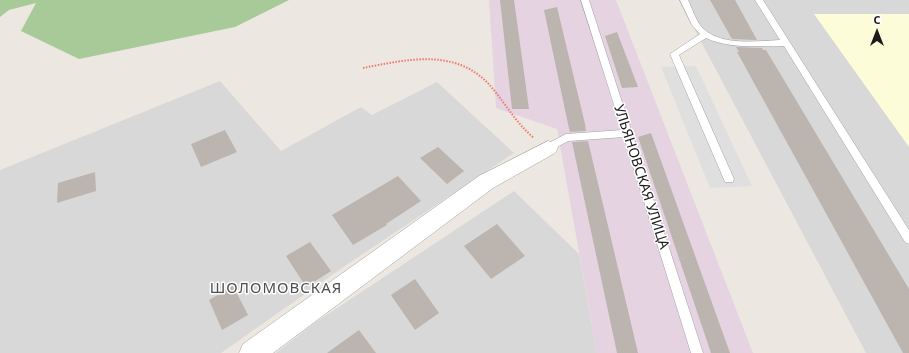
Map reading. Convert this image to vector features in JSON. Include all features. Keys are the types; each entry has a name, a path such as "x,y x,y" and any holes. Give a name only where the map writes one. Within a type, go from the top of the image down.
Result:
{"street":[{"path":"252,353 486,182 548,148"}],"lane":[{"name":"УЛЬЯНОВСКАЯ УЛИЦА","path":"585,0 697,353"},
{"path":"684,0 698,28 712,39 729,43 786,43"},
{"path":"759,0 909,238"},
{"path":"706,34 674,54 729,179"},
{"path":"548,148 566,138 627,133"}],"path":[{"path":"363,68 415,59 440,59 469,68 487,82 515,120 528,134 548,148"}],"shaded area":[{"path":"0,0 289,0 235,27 79,59 21,31 36,3 9,10 0,17"},
{"path":"489,0 616,0 753,353 597,353 557,129 496,108"},
{"path":"679,0 909,0 909,353 866,353"},
{"path":"814,14 909,14 909,147"},
{"path":"696,66 752,186 710,188 661,67"},
{"path":"220,81 281,151 361,107 372,115 437,82 514,153 345,266 221,353 0,353 0,170"},
{"path":"514,191 579,254 597,353 276,353 313,324"}],"building":[{"path":"500,0 514,0 529,109 512,109"},
{"path":"710,0 735,0 757,40 732,39"},
{"path":"557,7 586,131 570,132 568,124 544,10"},
{"path":"617,32 638,87 622,88 605,36"},
{"path":"736,47 762,48 763,50 766,50 909,289 909,353 903,353 737,52 739,52"},
{"path":"225,130 237,152 201,167 191,144"},
{"path":"651,133 730,353 711,353 638,137"},
{"path":"588,141 638,353 617,353 572,142"},
{"path":"438,147 464,171 447,184 420,158"},
{"path":"95,172 96,191 57,203 58,183"},
{"path":"398,176 421,201 386,224 387,225 353,245 332,215"},
{"path":"497,224 525,256 491,279 464,246"},
{"path":"310,242 331,271 306,287 286,256"},
{"path":"415,279 439,313 415,330 391,295"},
{"path":"233,286 248,315 222,330 209,300"},
{"path":"359,330 376,353 327,353"}],"district":[{"name":"ШОЛОМОВСКАЯ","path":"276,289"}]}
